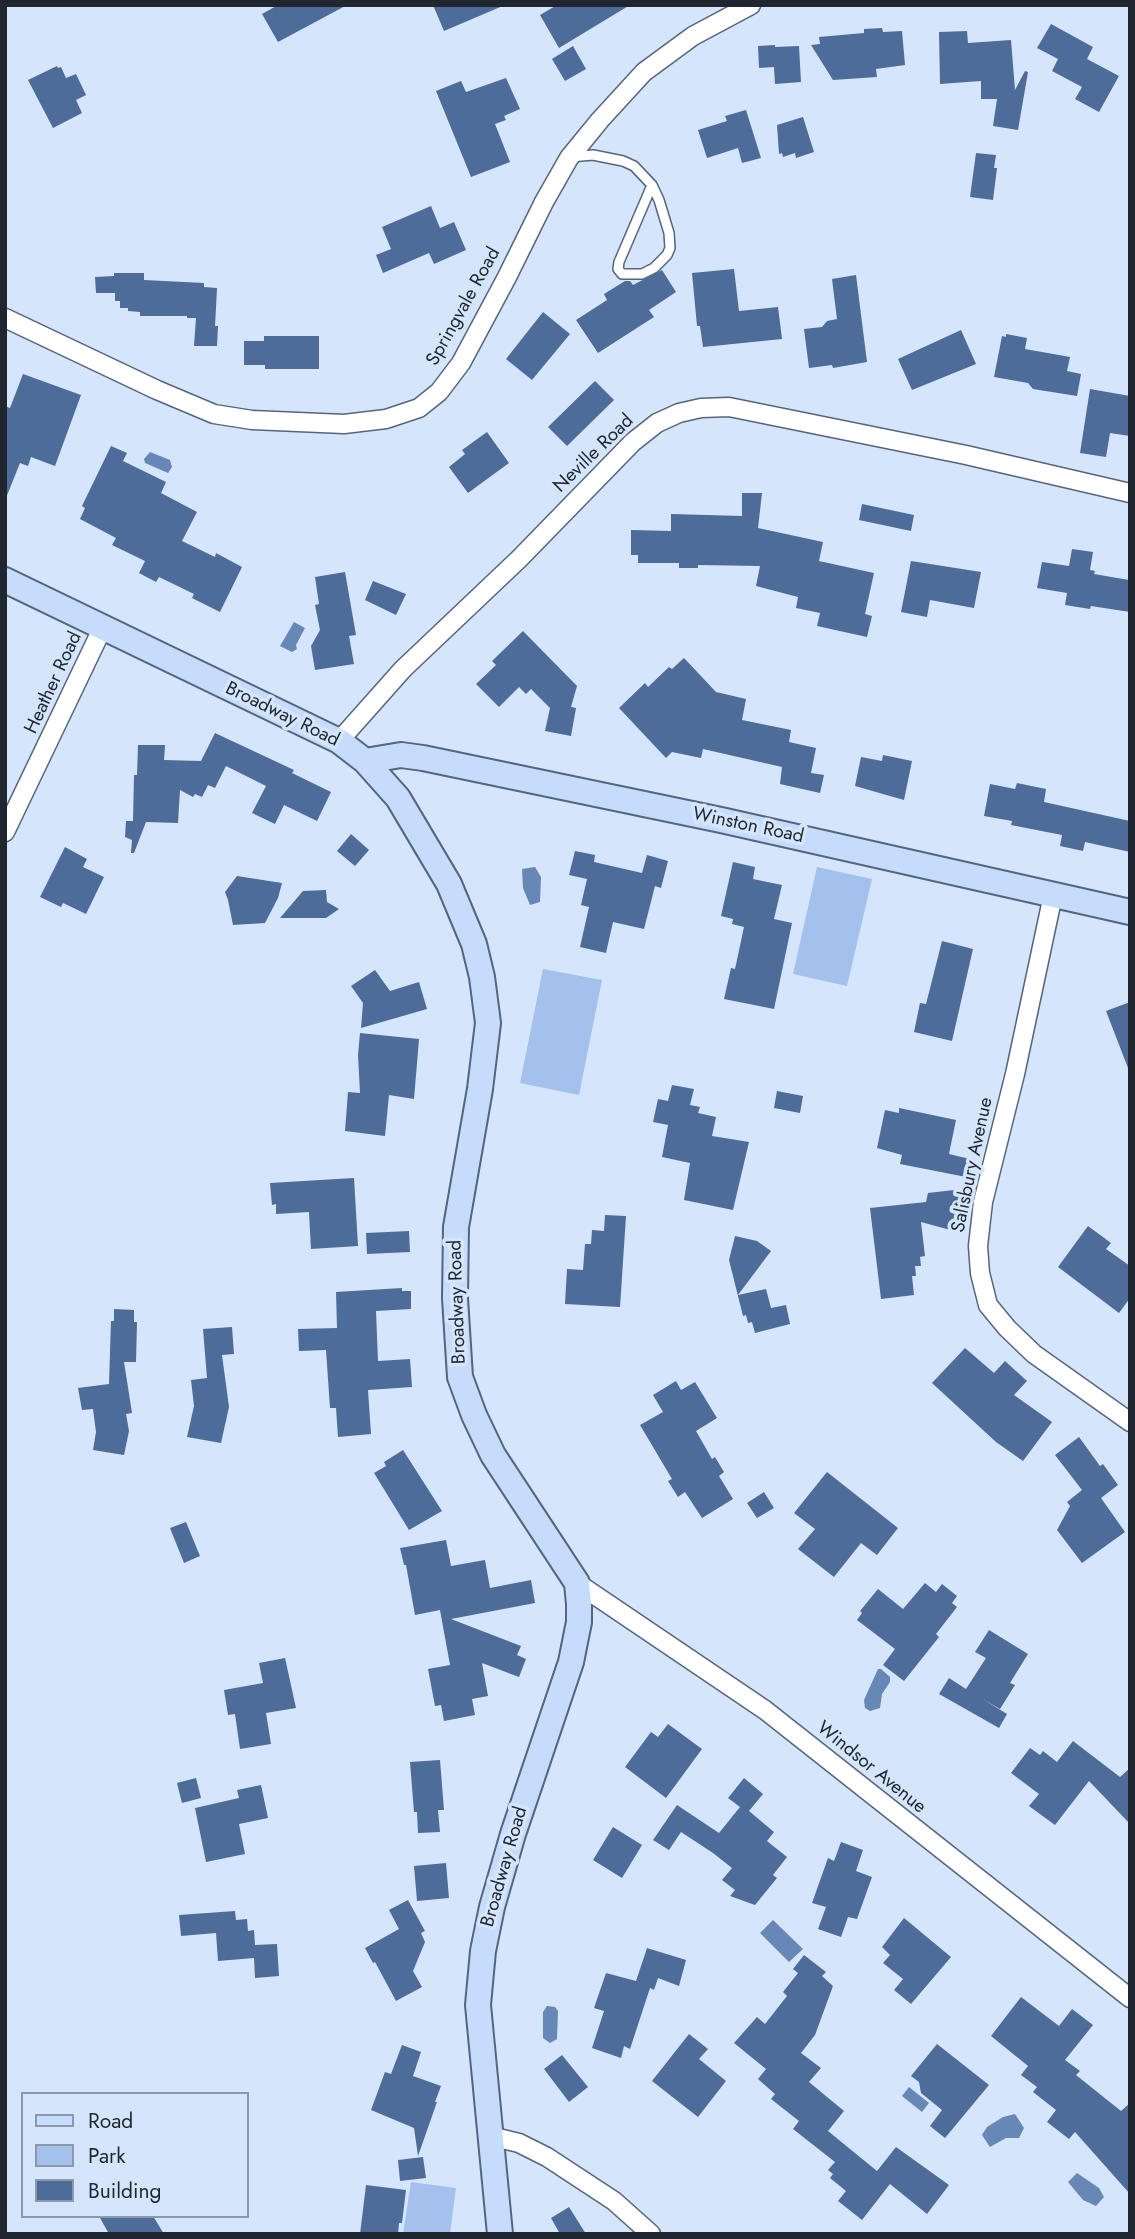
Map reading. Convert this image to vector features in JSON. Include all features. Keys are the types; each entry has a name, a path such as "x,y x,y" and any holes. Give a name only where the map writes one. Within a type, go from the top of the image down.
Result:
{"street":[{"name":"Springvale Road","path":"5,318 214,414 252,420 344,424 386,419 419,408 439,392 461,363 569,158 644,72 693,36 751,5"},
{"name":"Neville Road","path":"339,741 403,669 519,559 633,442 657,423 679,413 701,408 729,407 965,455 1130,493"},
{"name":"Broadway Road","path":"5,580 339,741 365,761 398,797 449,884 474,944 482,977 488,1023 481,1088 456,1227 455,1310 460,1377 493,1455 577,1583 579,1622 571,1662 513,1834 482,1951 478,2005 500,2234"},
{"name":"Heather Road","path":"5,832 103,627"},
{"name":"Winston Road","path":"365,761 401,755 422,758 721,820 1130,912"},
{"name":"Salisbury Avenue","path":"1053,895 1015,1074 983,1202 978,1246 980,1273 988,1305 1007,1328 1034,1354 1130,1422"},
{"name":"Windsor Avenue","path":"577,1583 765,1710 1130,1998"},
{"path":"490,2136 519,2143 547,2157 614,2201 651,2234"}],"lane":[{"path":"569,158 593,155 623,160 634,166 652,185 664,214 670,248 662,262 654,268 636,276 622,274 618,269 619,262 652,185"}],"green space":[{"path":"817,867 872,879 847,986 793,974"},
{"path":"543,969 602,980 579,1095 520,1083"},
{"path":"411,2182 456,2188 450,2234 403,2234"}],"shaded area":[{"path":"150,452 170,460 172,467 168,473 145,463 144,459"},
{"path":"294,622 305,628 296,645 297,649 292,652 280,646"},
{"path":"535,867 541,877 540,902 530,905 523,888 522,869"},
{"path":"878,1669 890,1677 890,1682 882,1694 880,1708 870,1711 865,1708 864,1700"},
{"path":"773,1920 803,1949 789,1962 760,1933"},
{"path":"547,2006 555,2007 558,2011 557,2039 550,2043 543,2038 543,2012"},
{"path":"909,2087 929,2103 922,2112 902,2096"},
{"path":"1015,2114 1024,2128 1019,2138 1006,2138 990,2147 982,2135 987,2127 1003,2117"},
{"path":"1077,2173 1099,2188 1104,2197 1096,2206 1083,2200 1068,2182"}],"building":[{"path":"278,5 347,5 278,42 262,14"},
{"path":"433,5 505,5 444,31"},
{"path":"557,5 630,5 559,48 540,15"},
{"path":"1051,24 1093,47 1087,59 1119,76 1099,112 1075,99 1082,87 1052,71 1058,59 1037,48"},
{"path":"882,28 883,32 902,31 905,65 876,69 877,77 833,80 811,45 820,44 819,37 864,33 864,29"},
{"path":"967,31 968,43 1011,40 1015,90 1025,71 1028,72 1018,130 993,126 997,99 981,99 981,81 940,84 939,32"},
{"path":"573,46 586,69 565,81 552,59"},
{"path":"758,46 799,46 801,82 775,84 774,67 759,68"},
{"path":"57,66 61,67 66,78 76,74 86,95 76,100 82,113 53,128 28,80"},
{"path":"506,78 520,109 504,116 506,120 495,124 510,162 471,177 436,91 461,81 466,92"},
{"path":"746,110 761,158 742,163 738,148 707,158 698,130 727,121 725,116"},
{"path":"803,117 814,152 796,158 795,153 783,157 782,153 779,154 777,125"},
{"path":"976,153 996,155 993,200 970,197"},
{"path":"431,206 440,228 454,222 466,250 434,264 429,253 383,273 376,255 391,249 382,227"},
{"path":"734,269 739,311 778,307 782,339 703,347 700,326 697,326 692,273"},
{"path":"662,270 676,292 649,310 654,317 598,353 576,320 607,300 604,294 625,281 630,281 633,285"},
{"path":"114,273 144,273 144,280 204,283 204,287 217,288 217,346 194,346 196,318 140,316 140,312 120,308 120,301 115,301 115,293 96,293 95,277 114,276"},
{"path":"856,275 867,362 833,368 832,365 809,368 804,329 822,327 827,321 837,319 832,279"},
{"path":"543,312 570,334 532,380 506,359"},
{"path":"961,330 976,364 912,390 898,359"},
{"path":"1006,334 1027,338 1025,349 1070,357 1067,371 1081,374 1077,396 1033,389 1028,383 994,377 1002,336 1006,337"},
{"path":"264,336 319,336 319,369 265,369 265,365 244,365 244,341 264,341"},
{"path":"23,374 81,395 55,466 31,457 28,466 20,463 6,498 5,406 10,408"},
{"path":"595,381 614,400 567,446 548,427"},
{"path":"1090,389 1130,396 1130,436 1110,433 1106,457 1080,453"},
{"path":"487,432 509,463 468,493 449,467 465,454 462,450"},
{"path":"111,446 127,453 123,461 166,482 161,493 197,512 182,541 215,557 216,553 242,567 220,612 192,598 194,594 159,577 156,582 139,573 145,561 112,545 116,538 80,519 85,508 82,506"},
{"path":"742,493 762,493 758,528 823,542 819,561 874,573 865,614 872,616 867,637 817,626 820,613 796,608 798,597 756,586 760,566 698,565 698,568 679,568 679,563 638,563 638,555 631,555 631,530 671,531 671,514 742,516"},
{"path":"862,504 914,515 911,531 859,520"},
{"path":"1072,549 1093,552 1090,570 1095,571 1094,574 1129,580 1130,612 1065,605 1067,593 1037,588 1042,562 1069,566"},
{"path":"911,561 981,572 974,608 930,600 927,617 901,612"},
{"path":"345,572 356,635 349,636 354,664 315,670 311,646 320,630 315,605 319,604 315,577"},
{"path":"373,581 406,594 396,615 365,600"},
{"path":"523,631 577,686 571,707 576,708 571,736 545,731 550,708 531,689 526,694 519,687 499,707 476,684 496,665 492,661"},
{"path":"684,658 716,692 746,699 742,720 791,730 789,742 816,748 811,773 824,775 820,793 780,784 782,767 703,749 701,758 672,752 666,758 619,708 645,683 648,687 669,667 672,669"},
{"path":"215,733 294,770 292,773 331,792 317,821 284,805 275,824 252,813 266,786 226,766 215,788 208,785 202,797 195,794 193,797 180,790 178,823 146,822 134,853 131,853 132,840 125,837 126,821 133,821 138,745 165,745 164,760 201,761"},
{"path":"883,755 912,761 904,800 855,786 861,757 882,761"},
{"path":"1017,783 1046,789 1044,802 1130,821 1130,852 1085,842 1083,851 1060,846 1062,835 1011,825 1012,821 984,816 990,784 1015,789"},
{"path":"351,834 369,850 355,866 337,851"},
{"path":"65,847 87,859 83,867 104,877 86,914 63,903 61,907 40,897"},
{"path":"575,851 595,855 594,862 642,873 647,855 668,861 661,888 655,886 644,929 613,922 606,953 580,947 589,907 581,905 587,879 569,875"},
{"path":"733,862 755,867 753,879 782,885 774,919 792,923 774,1009 724,999 731,968 735,969 744,927 732,924 733,919 721,916"},
{"path":"237,876 282,883 278,898 265,923 233,925 225,892"},
{"path":"326,890 327,902 339,909 326,918 280,918 303,891"},
{"path":"942,941 973,949 952,1041 914,1032 920,1003 926,1004"},
{"path":"375,970 390,991 419,982 427,1009 361,1028 363,1003 351,986"},
{"path":"1130,1002 1130,1068 1128,1068 1106,1011"},
{"path":"360,1033 419,1039 414,1099 389,1095 385,1136 345,1131 348,1092 360,1093"},
{"path":"672,1085 694,1089 690,1105 700,1107 698,1113 716,1117 712,1136 749,1142 733,1210 684,1200 690,1163 662,1157 668,1125 653,1122 658,1099 668,1101"},
{"path":"777,1091 803,1096 800,1113 774,1108"},
{"path":"899,1108 956,1120 949,1154 970,1159 966,1177 900,1164 902,1155 877,1148 885,1110 899,1113"},
{"path":"354,1178 358,1246 311,1249 309,1212 276,1214 276,1204 272,1205 270,1183"},
{"path":"963,1189 954,1231 921,1222 925,1256 920,1257 921,1266 915,1266 916,1276 912,1276 914,1295 881,1299 870,1208 926,1202 928,1193"},
{"path":"605,1215 626,1216 620,1307 565,1304 567,1269 583,1270 585,1244 591,1244 592,1230 604,1231"},
{"path":"1088,1226 1111,1243 1106,1249 1130,1266 1130,1298 1119,1313 1058,1267"},
{"path":"409,1231 410,1252 367,1254 366,1233"},
{"path":"735,1236 757,1241 771,1251 738,1295 766,1289 771,1308 786,1305 790,1324 755,1333 752,1322 748,1323 746,1315 743,1316 729,1260"},
{"path":"402,1288 402,1291 411,1291 411,1309 376,1311 378,1361 410,1359 412,1387 368,1390 371,1434 338,1437 336,1408 330,1408 326,1350 299,1351 298,1329 337,1328 336,1292"},
{"path":"114,1309 134,1310 134,1322 137,1322 136,1362 124,1362 132,1413 126,1414 129,1431 124,1455 93,1450 96,1432 93,1409 82,1410 78,1388 109,1384 111,1321 114,1321"},
{"path":"232,1327 234,1354 222,1355 229,1407 221,1443 187,1437 194,1406 191,1380 207,1378 203,1329"},
{"path":"965,1348 994,1373 1005,1361 1027,1381 1014,1395 1052,1422 1023,1461 996,1442 932,1383"},
{"path":"676,1381 681,1390 695,1382 717,1418 696,1431 712,1459 715,1457 724,1472 719,1476 733,1499 702,1518 685,1492 678,1497 668,1481 672,1479 640,1425 663,1412 653,1395"},
{"path":"1079,1437 1118,1485 1101,1498 1125,1532 1082,1563 1057,1530 1070,1506 1067,1502 1082,1490 1055,1455"},
{"path":"403,1450 442,1511 409,1530 374,1473 386,1466 384,1462"},
{"path":"827,1472 898,1528 877,1555 861,1543 834,1577 798,1549 815,1529 794,1513"},
{"path":"764,1492 774,1508 757,1518 747,1503"},
{"path":"186,1522 200,1556 184,1563 170,1528"},
{"path":"446,1540 451,1566 485,1560 490,1588 531,1580 535,1603 451,1619 521,1646 517,1655 526,1659 519,1677 482,1663 488,1696 472,1699 475,1715 444,1721 441,1705 435,1706 428,1669 450,1665 440,1610 415,1615 406,1565 400,1548"},
{"path":"925,1583 936,1592 942,1584 957,1596 952,1603 957,1607 936,1634 939,1637 904,1681 883,1665 895,1649 857,1620 862,1613 860,1611 878,1589 903,1609"},
{"path":"989,1630 1028,1654 1010,1683 1015,1685 1000,1709 981,1698 1007,1714 999,1728 939,1694 949,1678 966,1689 986,1658 975,1652"},
{"path":"285,1658 296,1708 266,1713 271,1744 240,1749 235,1714 228,1715 224,1690 263,1683 259,1663"},
{"path":"668,1724 702,1749 666,1798 625,1767 651,1732 658,1737"},
{"path":"1073,1741 1120,1777 1130,1768 1130,1824 1089,1781 1055,1825 1029,1806 1039,1794 1011,1773 1030,1748 1040,1755 1043,1751 1057,1762"},
{"path":"440,1760 444,1810 438,1810 440,1832 418,1833 410,1762"},
{"path":"196,1778 201,1798 182,1803 177,1783"},
{"path":"744,1778 763,1794 749,1811 774,1832 767,1841 787,1857 773,1875 777,1878 755,1905 730,1896 735,1890 722,1880 732,1868 681,1832 669,1850 653,1840 677,1805 719,1833 740,1807 728,1798"},
{"path":"261,1785 268,1818 239,1824 245,1854 206,1862 195,1808 239,1798 237,1790"},
{"path":"613,1827 642,1845 622,1878 593,1860"},
{"path":"841,1842 863,1850 856,1871 872,1877 857,1919 848,1917 841,1937 818,1929 826,1907 812,1903 828,1858 834,1861"},
{"path":"446,1863 449,1898 417,1901 414,1866"},
{"path":"408,1900 425,1931 421,1933 425,1942 413,1971 422,1987 396,2001 365,1948 399,1929 389,1910"},
{"path":"235,1911 236,1920 247,1919 248,1931 254,1930 255,1945 277,1944 279,1976 255,1978 254,1958 218,1961 216,1933 181,1936 179,1915"},
{"path":"904,1918 951,1957 911,2004 894,1990 903,1979 883,1963 890,1955 882,1947"},
{"path":"647,1948 686,1960 679,1986 658,1978 654,1990 650,1988 630,2049 624,2046 621,2058 592,2048 604,2011 594,2008 606,1973 636,1981"},
{"path":"804,1955 826,1972 822,1976 833,1986 815,2035 801,2053 821,2068 809,2082 844,2111 828,2131 877,2171 896,2147 949,2185 927,2214 890,2184 862,2220 838,2201 846,2191 830,2178 833,2174 828,2170 835,2162 793,2129 799,2121 771,2099 775,2094 758,2079 766,2069 734,2043 757,2017 765,2024 787,1996 783,1992 798,1973 793,1969"},
{"path":"1021,1997 1059,2026 1072,2009 1093,2025 1065,2060 1080,2071 1076,2075 1121,2111 1130,2103 1130,2194 1075,2132 1069,2139 1047,2122 1056,2110 1033,2092 1037,2087 1021,2075 1028,2066 991,2036"},
{"path":"689,2034 708,2049 699,2059 726,2081 698,2117 652,2081"},
{"path":"937,2044 989,2085 945,2138 930,2126 942,2110 921,2093 919,2082 911,2076"},
{"path":"402,2045 421,2052 413,2076 441,2086 418,2156 414,2128 371,2110 385,2072 391,2074"},
{"path":"562,2055 588,2087 569,2102 544,2069"},
{"path":"423,2157 426,2178 400,2181 398,2160"},
{"path":"366,2185 406,2190 398,2234 360,2234"},
{"path":"569,2207 586,2234 560,2234 551,2218"},
{"path":"100,2218 154,2218 164,2234 109,2234"}]}
